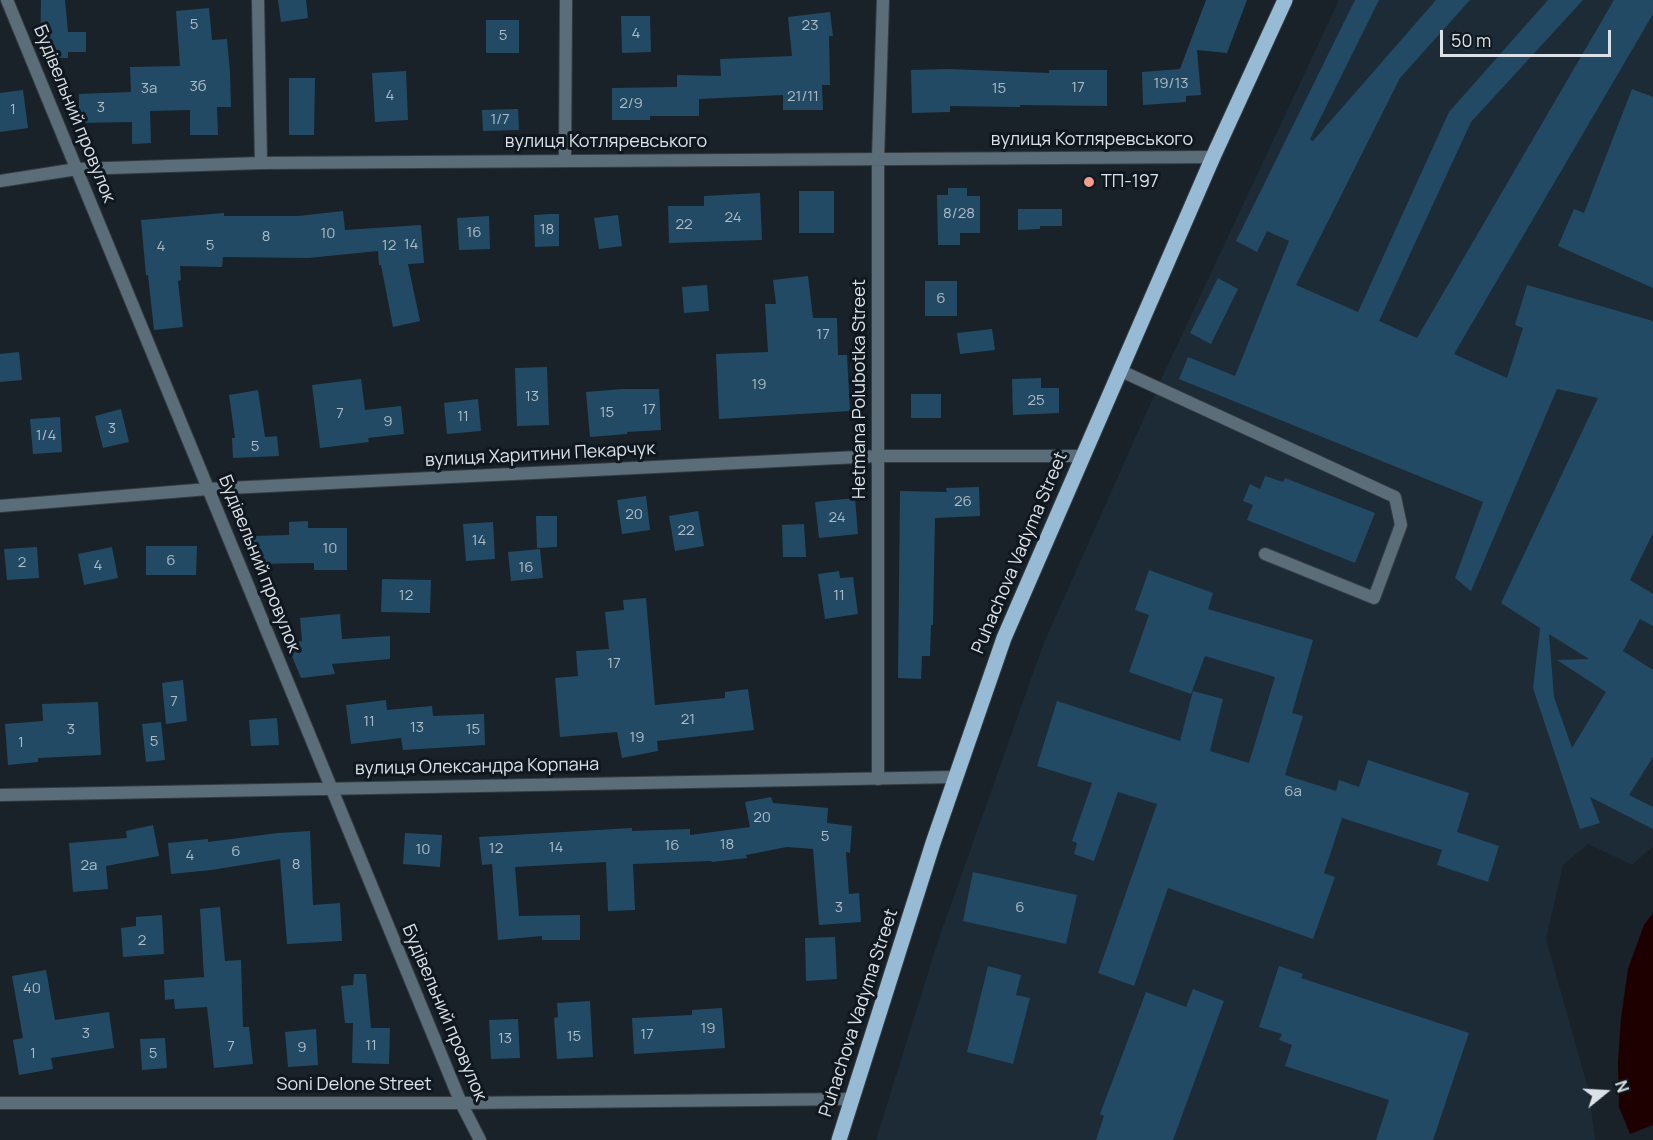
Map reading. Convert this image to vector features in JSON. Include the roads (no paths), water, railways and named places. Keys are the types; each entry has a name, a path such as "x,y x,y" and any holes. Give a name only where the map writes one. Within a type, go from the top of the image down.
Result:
{"main road":[{"name":"Puhachova Vadyma Street","path":"839,1140 956,777 1004,638 1119,370 1285,0"}],"street":[{"name":"Будівельний провулок","path":"7,0 461,1103 480,1140"},
{"path":"258,0 261,164"},
{"path":"565,160 566,0"},
{"name":"Hetmana Polubotka Street","path":"878,779 878,159 883,0"},
{"name":"вулиця Котляревського","path":"0,181 76,168 261,164 1213,157"},
{"path":"1119,370 1395,497 1401,525 1374,598 1265,554"},
{"name":"вулиця Харитини Пекарчук","path":"0,506 208,489 878,456 1082,456"},
{"name":"вулиця Олександра Корпана","path":"0,795 956,777"},
{"name":"Soni Delone Street","path":"0,1103 461,1103 852,1099"}],"place":[{"name":"ТП-197","path":"1089,182"}]}
